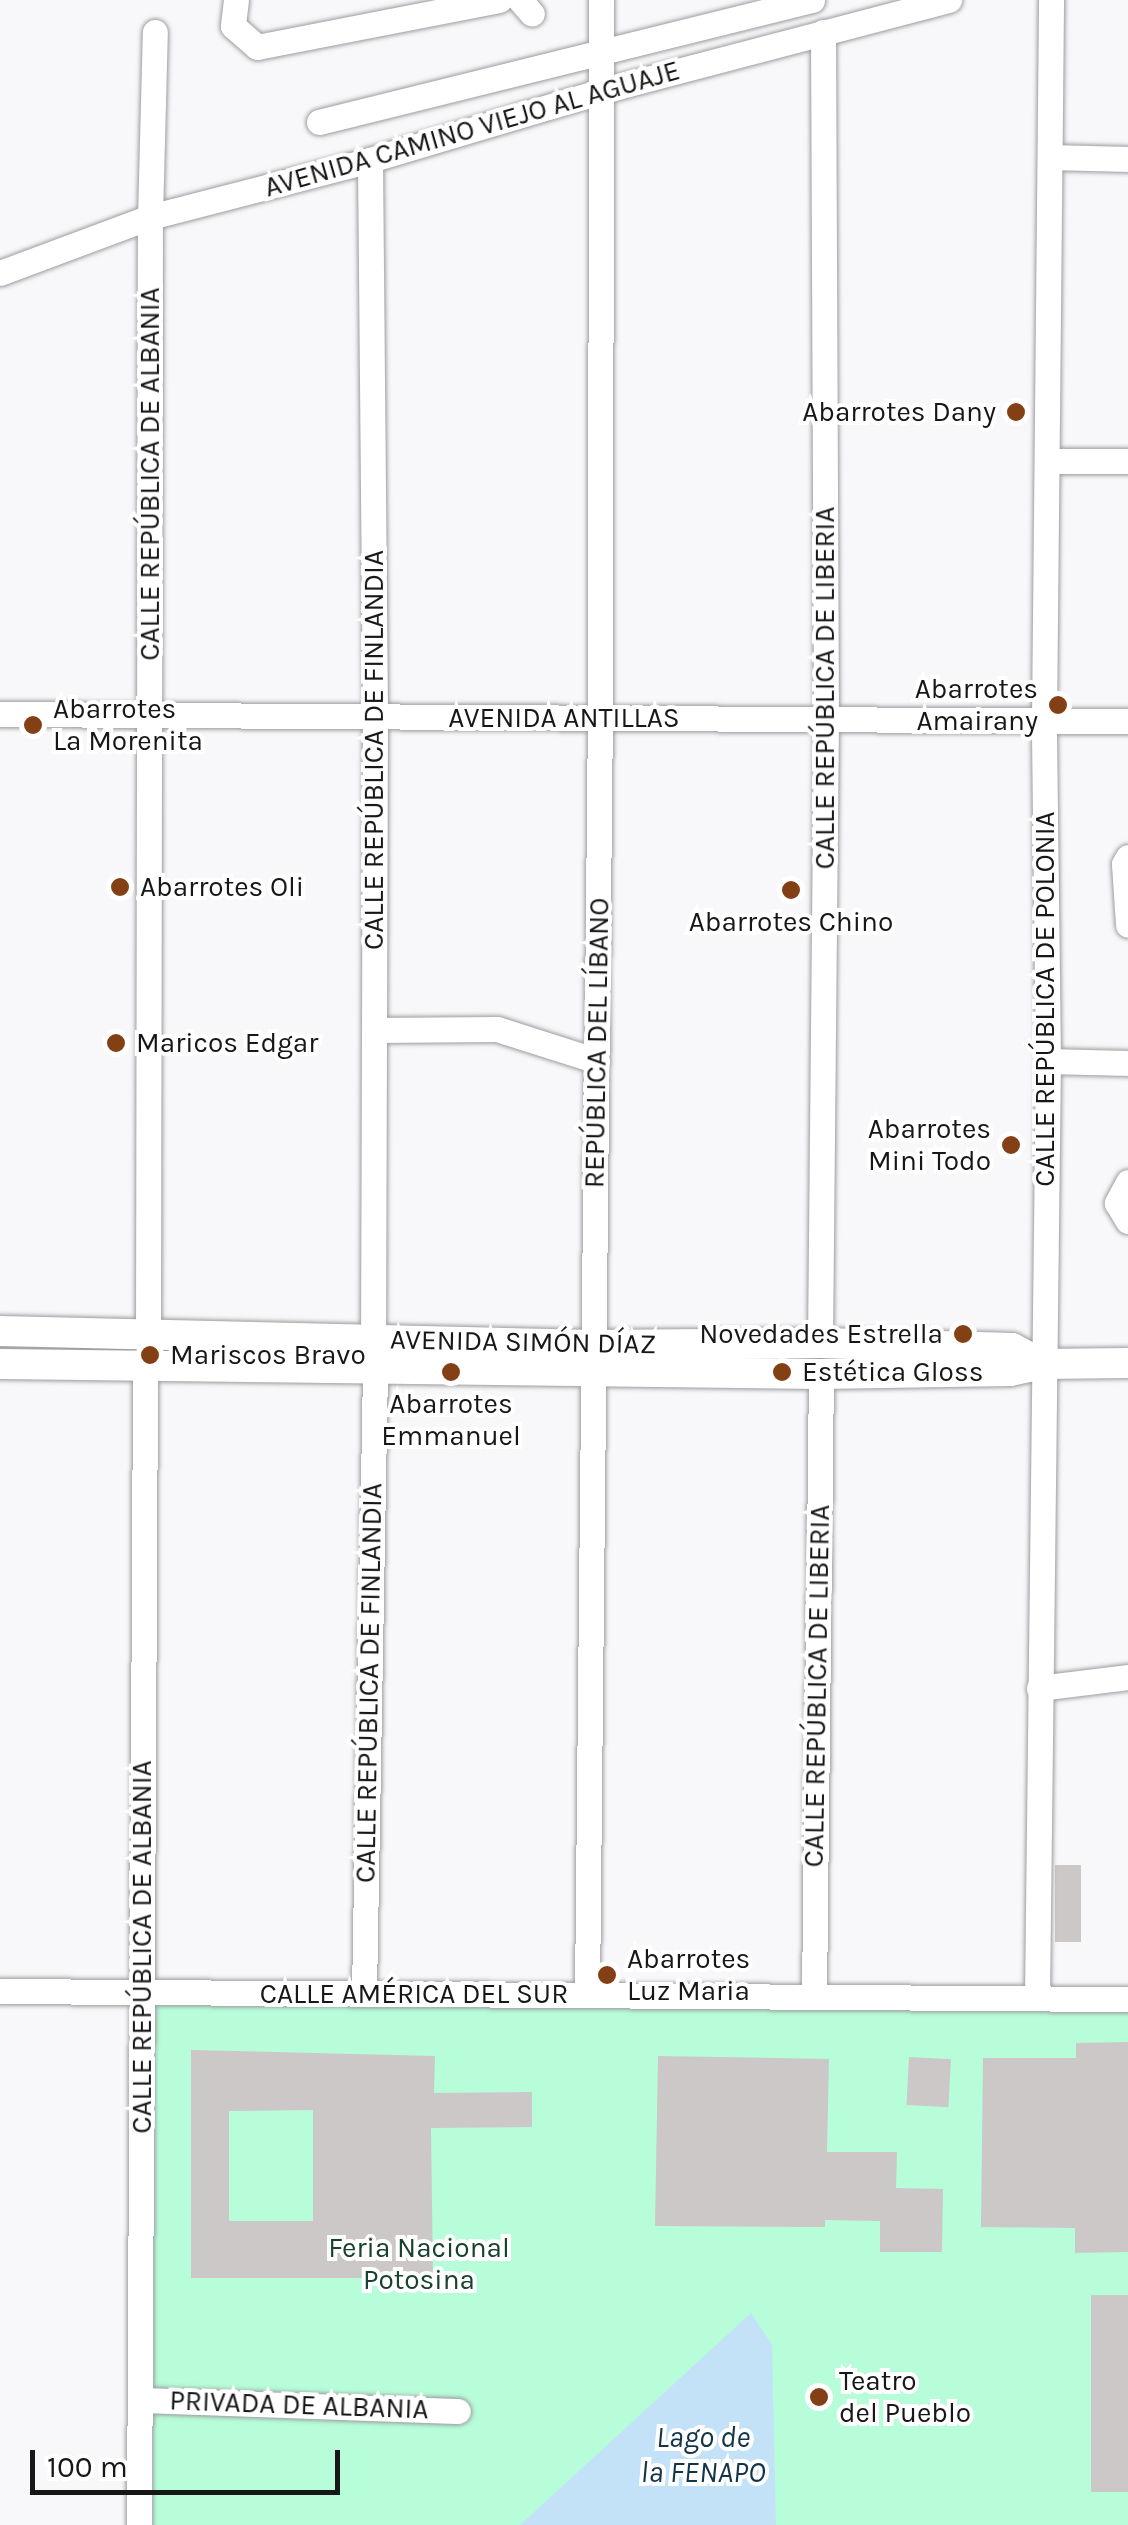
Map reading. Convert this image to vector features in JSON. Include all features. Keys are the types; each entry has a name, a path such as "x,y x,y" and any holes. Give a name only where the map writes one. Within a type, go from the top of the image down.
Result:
{"main road":[{"name":"AVENIDA SIMÓN DÍAZ","path":"0,1331 373,1340 821,1374 1010,1371 1042,1364 1128,1364"},
{"name":"AVENIDA SIMÓN DÍAZ","path":"0,1364 375,1372 820,1343 1012,1348 1042,1364"}],"street":[{"path":"236,0 233,26 257,47 499,0"},
{"name":"REPÚBLICA DEL LÍBANO","path":"587,1995 600,718 600,0"},
{"path":"320,122 812,0"},
{"name":"AVENIDA CAMINO VIEJO AL AGUAJE","path":"0,273 150,217 370,160 598,92 949,0"},
{"name":"CALLE REPÚBLICA DE POLONIA","path":"1037,1998 1048,1061 1044,721 1051,0"},
{"name":"CALLE REPÚBLICA DE ALBANIA","path":"148,1336 150,217 155,32"},
{"name":"CALLE REPÚBLICA DE LIBERIA","path":"820,1343 826,719 824,32"},
{"path":"1051,157 1128,158"},
{"name":"CALLE REPÚBLICA DE FINLANDIA","path":"370,160 375,716 373,1340"},
{"path":"1049,460 1128,461"},
{"name":"AVENIDA ANTILLAS","path":"0,714 1128,721"},
{"path":"1128,856 1124,864 1128,925"},
{"path":"374,1030 497,1030 523,1034 597,1062"},
{"path":"1048,1061 1128,1062"},
{"path":"1128,1182 1117,1203 1128,1221"},
{"name":"CALLE REPÚBLICA DE ALBANIA","path":"139,2525 145,1368"},
{"name":"CALLE REPÚBLICA DE FINLANDIA","path":"364,1993 375,1372"},
{"name":"CALLE REPÚBLICA DE LIBERIA","path":"814,1997 821,1374"},
{"path":"1039,1688 1128,1678"},
{"name":"CALLE AMÉRICA DEL SUR","path":"0,1991 1128,1999"},
{"name":"PRIVADA DE ALBANIA","path":"141,2400 458,2411"}],"green space":[{"name":"Feria Nacional Potosina","path":"153,2000 1128,2000 1128,2525 153,2525"}],"water":[{"name":"Lago de la FENAPO","path":"751,2313 772,2345 776,2525 520,2525"}],"building":[{"path":"1055,1865 1081,1865 1081,1942 1055,1942"},
{"path":"1128,2042 1128,2252 1075,2253 1075,2228 981,2227 983,2058 1076,2058 1076,2043"},
{"path":"191,2050 435,2056 434,2093 532,2092 532,2127 431,2128 433,2278 191,2278","holes":["313,2110 313,2221 229,2221 229,2111"]},
{"path":"658,2056 829,2059 827,2152 897,2152 896,2188 943,2189 942,2252 880,2252 880,2221 825,2220 825,2227 655,2226"},
{"path":"909,2057 951,2059 948,2107 906,2105"},
{"path":"1091,2295 1128,2295 1128,2492 1091,2492"}],"place":[{"name":"Abarrotes Dany","path":"1016,412"},
{"name":"Abarrotes Amairany","path":"1058,705"},
{"name":"Abarrotes La Morenita","path":"33,725"},
{"name":"Abarrotes Oli","path":"120,887"},
{"name":"Abarrotes Chino","path":"791,890"},
{"name":"Maricos Edgar","path":"116,1043"},
{"name":"Abarrotes Mini Todo","path":"1011,1145"},
{"name":"Novedades Estrella","path":"963,1334"},
{"name":"Mariscos Bravo","path":"150,1355"},
{"name":"Abarrotes Emmanuel","path":"451,1372"},
{"name":"Estética Gloss","path":"782,1372"},
{"name":"Abarrotes Luz Maria","path":"607,1975"},
{"name":"Teatro del Pueblo","path":"819,2397"}]}
